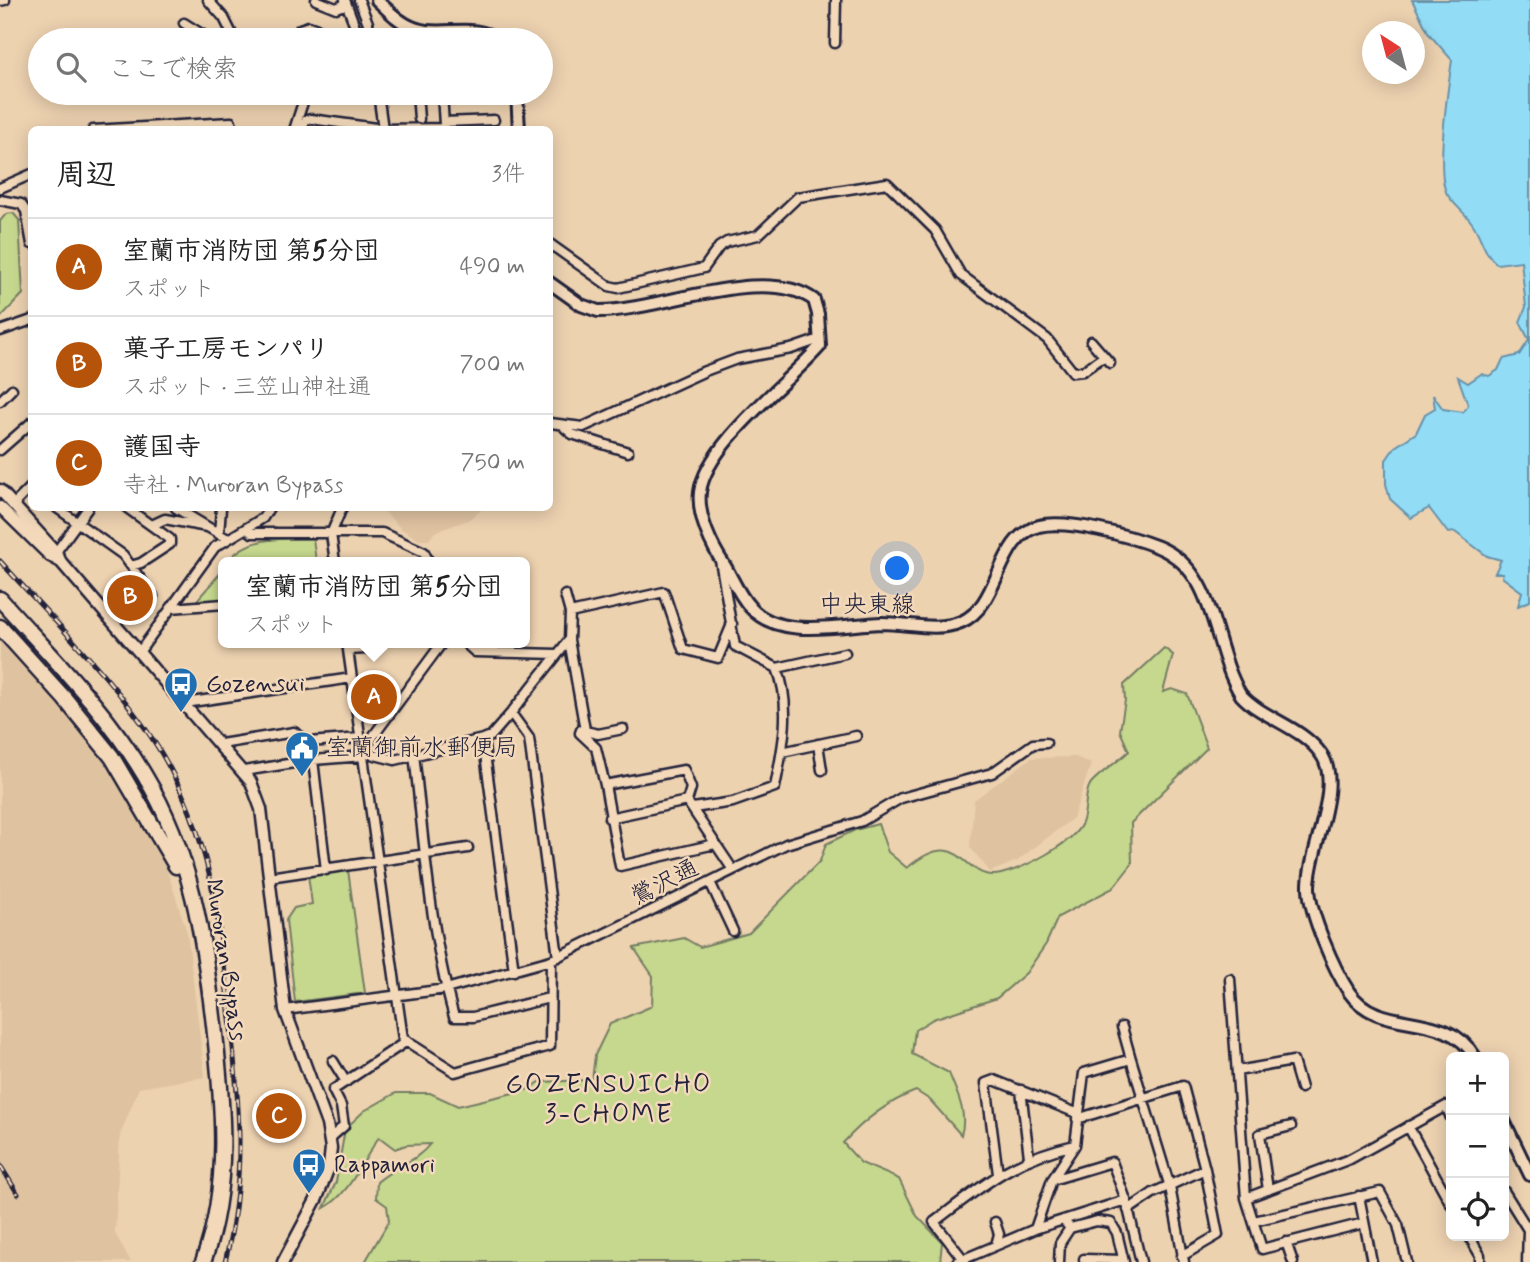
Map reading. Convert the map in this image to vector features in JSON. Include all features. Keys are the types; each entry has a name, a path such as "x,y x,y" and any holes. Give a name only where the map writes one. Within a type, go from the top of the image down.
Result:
{"highway":[{"path":"0,587 118,721 144,759 179,826 195,900"},
{"name":"Muroran Bypass","path":"0,599 78,685 129,749 169,823 195,900 209,981 223,1128 220,1193 203,1262"},
{"name":"Muroran Bypass","path":"0,613 78,701 125,761 160,826 176,866 195,952 214,1126 209,1198 193,1262"},
{"path":"0,627 65,699 112,757 176,866"}],"main road":[{"path":"377,0 415,28"},
{"path":"518,105 519,126"},
{"path":"553,285 581,305 598,311 745,287 795,291 814,300 820,340"},
{"name":"中央東線","path":"820,340 818,348 770,396 709,466 700,493 711,541 751,610 784,626 940,626 960,622 979,609 1015,544 1036,527 1054,524 1140,541 1173,555 1191,570 1205,595 1234,684 1241,695 1248,703 1302,735 1324,759 1329,784 1310,872 1310,898 1332,960 1348,990 1363,1007 1380,1016 1421,1022 1450,1033 1466,1042 1472,1052"},
{"path":"1509,1131 1530,1175"}],"street":[{"path":"0,1 5,0"},
{"path":"208,0 229,28"},
{"path":"316,0 335,8 345,2 356,28"},
{"path":"359,0 369,28"},
{"path":"835,43 836,0"},
{"path":"184,23 192,28"},
{"path":"295,126 302,105"},
{"path":"380,105 383,126"},
{"path":"418,105 419,119"},
{"path":"443,105 444,126 494,120"},
{"path":"304,126 306,120 311,119 358,126"},
{"path":"162,126 231,122 232,126"},
{"path":"0,188 28,176"},
{"path":"553,246 608,286 625,288 704,268 719,247 727,242 758,235 798,197 887,183 935,230 961,275 1047,339 1073,372 1083,371 1103,357"},
{"path":"0,200 21,204 26,211 28,222"},
{"path":"0,331 28,321"},
{"path":"553,424 574,429 596,424 705,371 737,359 791,349 820,340"},
{"path":"1091,341 1110,363"},
{"path":"0,401 12,389"},
{"path":"0,450 28,426"},
{"path":"562,426 572,434 628,452"},
{"path":"3,508 28,489"},
{"path":"0,490 3,508 59,557 244,771 261,809 285,1010 330,1138 330,1167 283,1262"},
{"path":"61,511 123,555 153,596"},
{"path":"59,557 86,511"},
{"path":"131,566 141,563 170,544 170,538 132,511"},
{"path":"181,511 222,536 246,528 263,518 267,511"},
{"path":"140,652 222,536 221,511"},
{"path":"334,557 331,534 341,511"},
{"path":"152,524 165,519 207,527"},
{"path":"246,528 252,533 382,533 424,552 426,557"},
{"path":"720,560 735,646 777,668 845,653"},
{"path":"570,613 664,592 683,649 718,658 732,624"},
{"path":"565,595 570,613 569,640 585,730"},
{"path":"171,608 218,604"},
{"path":"244,771 363,753 395,760 491,736 569,640"},
{"path":"348,648 403,1040 455,1072 550,1046 549,998 554,959 529,738 511,713"},
{"path":"357,648 366,649"},
{"path":"363,753 438,648"},
{"path":"471,648 475,652 557,654"},
{"path":"609,818 690,804 733,802 775,787 782,752 786,695 777,668"},
{"path":"185,703 352,678"},
{"path":"623,729 598,734 585,730 580,733 596,748 620,866 715,844"},
{"path":"221,744 294,732 310,741 361,738"},
{"path":"782,752 856,736"},
{"path":"483,739 514,971"},
{"name":"鶯沢通","path":"285,1010 446,989 554,959 800,838 862,821 901,798 992,773 1033,744 1046,743"},
{"path":"818,744 822,770"},
{"path":"414,754 446,989 454,1017 473,1017 549,998"},
{"path":"313,760 326,870"},
{"path":"605,786 684,769 691,788 690,804 733,870"},
{"path":"269,877 468,848"},
{"path":"710,882 733,931"},
{"path":"1230,979 1246,1198 1262,1249 1364,1223"},
{"path":"998,1174 986,1083 994,1080 1078,1116 1144,1098 1183,1086 1205,1169 1218,1235 1183,1259 1170,1187 1144,1098 1122,1027"},
{"path":"330,1138 344,1126 341,1106 333,1090 407,1041"},
{"path":"1035,1229 1052,1180 1075,1145 1084,1073 1131,1059"},
{"path":"333,1061 346,1082"},
{"path":"1237,1071 1293,1061 1301,1087"},
{"path":"1021,1090 1029,1157"},
{"path":"1246,1198 1340,1164 1446,1106 1450,1115"},
{"path":"1268,1190 1260,1134 1291,1126"},
{"path":"1408,1126 1446,1195"},
{"path":"1075,1145 1029,1157 998,1174 934,1222 960,1260 1035,1229 1126,1200"},
{"path":"1052,1180 1112,1162 1126,1200 1141,1262"},
{"path":"1128,1210 1153,1193 1205,1169"},
{"path":"1254,1221 1380,1192 1398,1225 1407,1262"},
{"path":"1359,1196 1372,1262"},
{"path":"1509,1199 1529,1231 1527,1262"},
{"path":"1063,1220 1070,1228"},
{"path":"1059,1262 1059,1243 1070,1228 1097,1221 1111,1223 1124,1261 1084,1259"},
{"path":"995,1222 999,1234 996,1245"},
{"path":"1472,1241 1480,1255 1480,1262"},
{"path":"1286,1242 1293,1262"}],"shaded area":[{"path":"384,511 480,511 468,520 435,532 429,540 419,540 400,528"},
{"path":"0,626 149,814 187,932 205,1077 139,1088 120,1135 115,1233 131,1262 0,1262"},
{"path":"1076,757 1091,764 1073,818 1017,861 990,872 970,847 974,800 1031,758"}],"green space":[{"path":"13,213 19,220 23,294 0,318 0,221 6,214"},
{"path":"313,538 315,557 232,557 255,543"},
{"path":"218,576 218,600 197,600"},
{"path":"1164,648 1173,655 1163,692 1172,689 1187,694 1207,748 1131,823 1132,864 1113,888 1058,917 1046,944 1026,973 997,998 933,1019 915,1030 912,1054 949,1073 962,1111 961,1135 930,1100 916,1091 876,1112 843,1143 861,1163 899,1179 917,1216 942,1242 940,1262 365,1262 389,1221 387,1206 376,1198 377,1182 430,1144 406,1145 395,1149 379,1137 348,1186 324,1208 336,1182 345,1129 364,1111 396,1093 430,1093 458,1106 526,1090 540,1082 592,1080 595,1055 610,1024 652,1006 653,976 634,948 684,938 700,947 749,933 820,861 826,844 855,830 878,824 888,852 907,868 926,855 940,851 951,852 988,875 1021,867 1058,847 1077,831 1082,823 1089,786 1129,751 1120,731 1125,700 1124,685"},
{"path":"348,870 365,993 295,1002 286,920 294,908 312,904 308,875"}],"water":[{"path":"1412,0 1530,0 1530,601 1518,606 1522,592 1502,577 1503,573 1495,573 1501,560 1487,556 1455,532 1448,533 1429,508 1411,518 1390,499 1386,484 1386,460 1395,447 1416,433 1425,414 1435,408 1433,395 1443,409 1463,412 1468,405 1458,377 1468,383 1481,374 1489,376 1498,370 1503,359 1519,355 1529,340 1520,322 1526,307 1521,261 1497,264 1489,255 1472,223 1447,194 1442,149 1452,60 1429,34 1425,21 1422,21"}],"railway":[{"path":"0,561 108,680 147,731 179,787 202,848 221,943 238,1105 239,1167 232,1230 225,1262"},
{"path":"0,1165 18,1194"}],"place":[{"name":"菓子工房モンパリ","path":"130,598"},
{"name":"室蘭市消防団 第5分団","path":"374,697"},
{"name":"Gozensui","path":"181,714"},
{"name":"室蘭御前水郵便局","path":"302,778"},
{"name":"護国寺","path":"279,1116"},
{"name":"Rappamori","path":"309,1195"}],"district":[{"name":"GOZENSUICHO 3-CHOME","path":"609,1100"}]}
